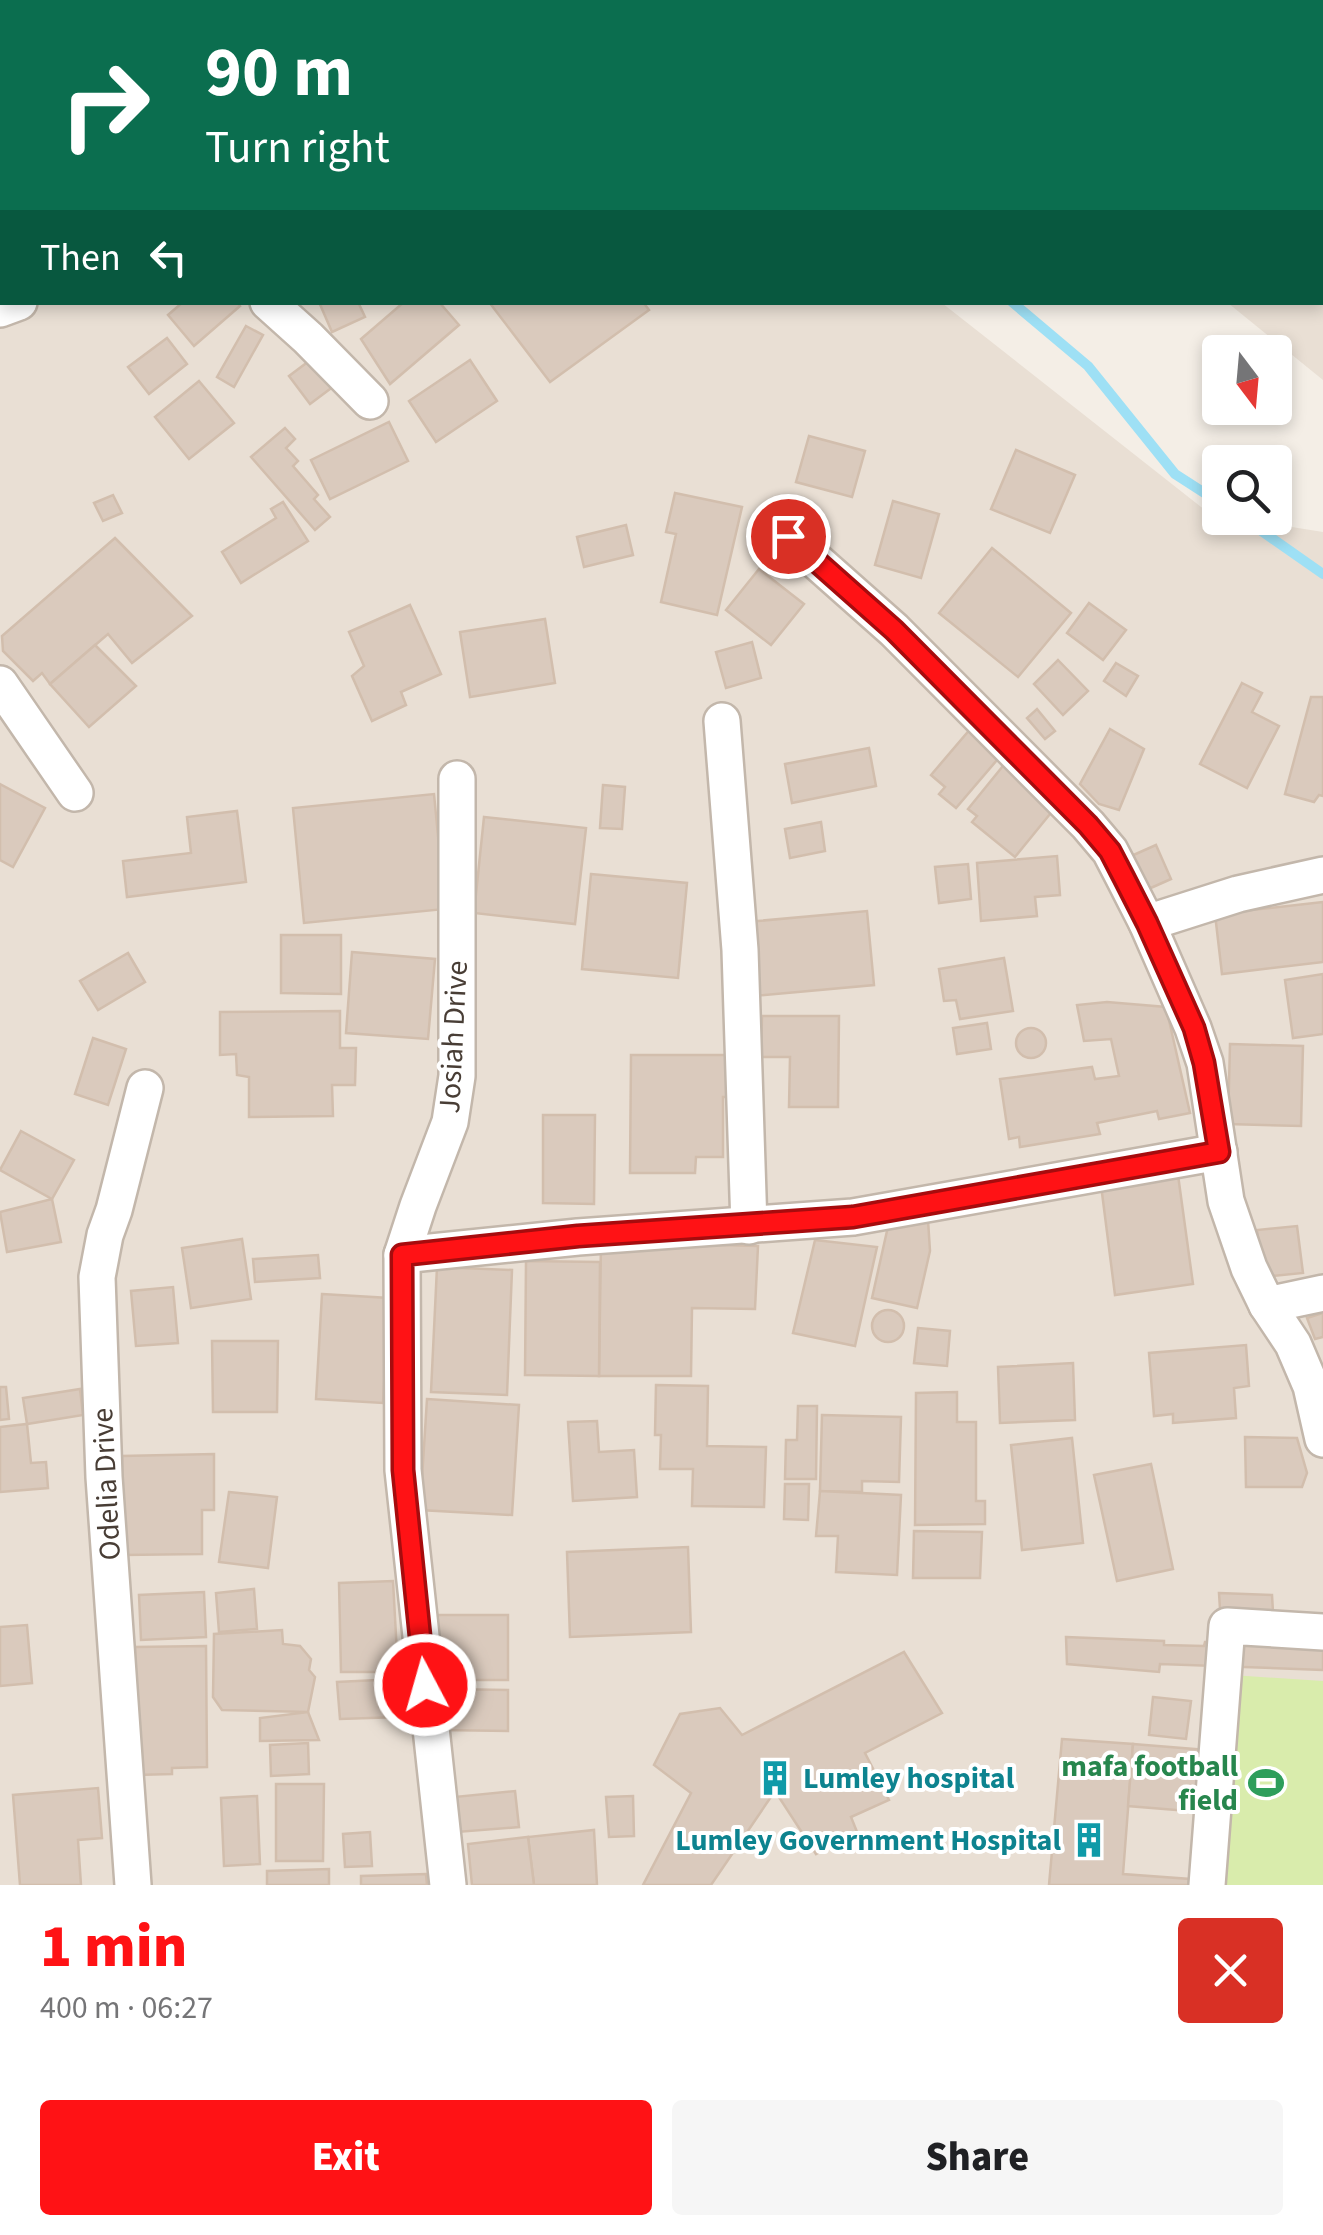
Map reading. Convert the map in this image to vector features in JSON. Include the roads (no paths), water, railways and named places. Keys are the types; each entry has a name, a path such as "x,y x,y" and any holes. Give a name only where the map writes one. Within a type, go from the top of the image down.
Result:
{"street":[{"path":"271,305 370,401"},
{"path":"788,536 894,630 1110,851 1194,1028 1204,1063 1226,1201 1266,1305 1293,1344 1310,1386 1323,1438"},
{"path":"0,684 75,793"},
{"path":"722,721 740,950 750,1226"},
{"name":"Josiah Drive","path":"448,1885 403,1470 402,1255 450,1122 457,1076 458,779"},
{"path":"1147,923 1238,894 1323,875"},
{"name":"Odelia Drive","path":"133,1885 104,1477 97,1277 144,1088"},
{"path":"402,1255 578,1236 853,1217 1219,1152"},
{"path":"1266,1305 1323,1294"},
{"path":"1208,1885 1226,1626 1323,1632"}],"waterway":[{"path":"1016,305 1088,366 1175,474 1202,491"},
{"path":"1267,535 1323,574"}],"place":[{"name":"Lumley hospital","path":"775,1778"},
{"name":"mafa football field","path":"1266,1783"},
{"name":"Lumley Government Hospital","path":"1089,1840"}]}
